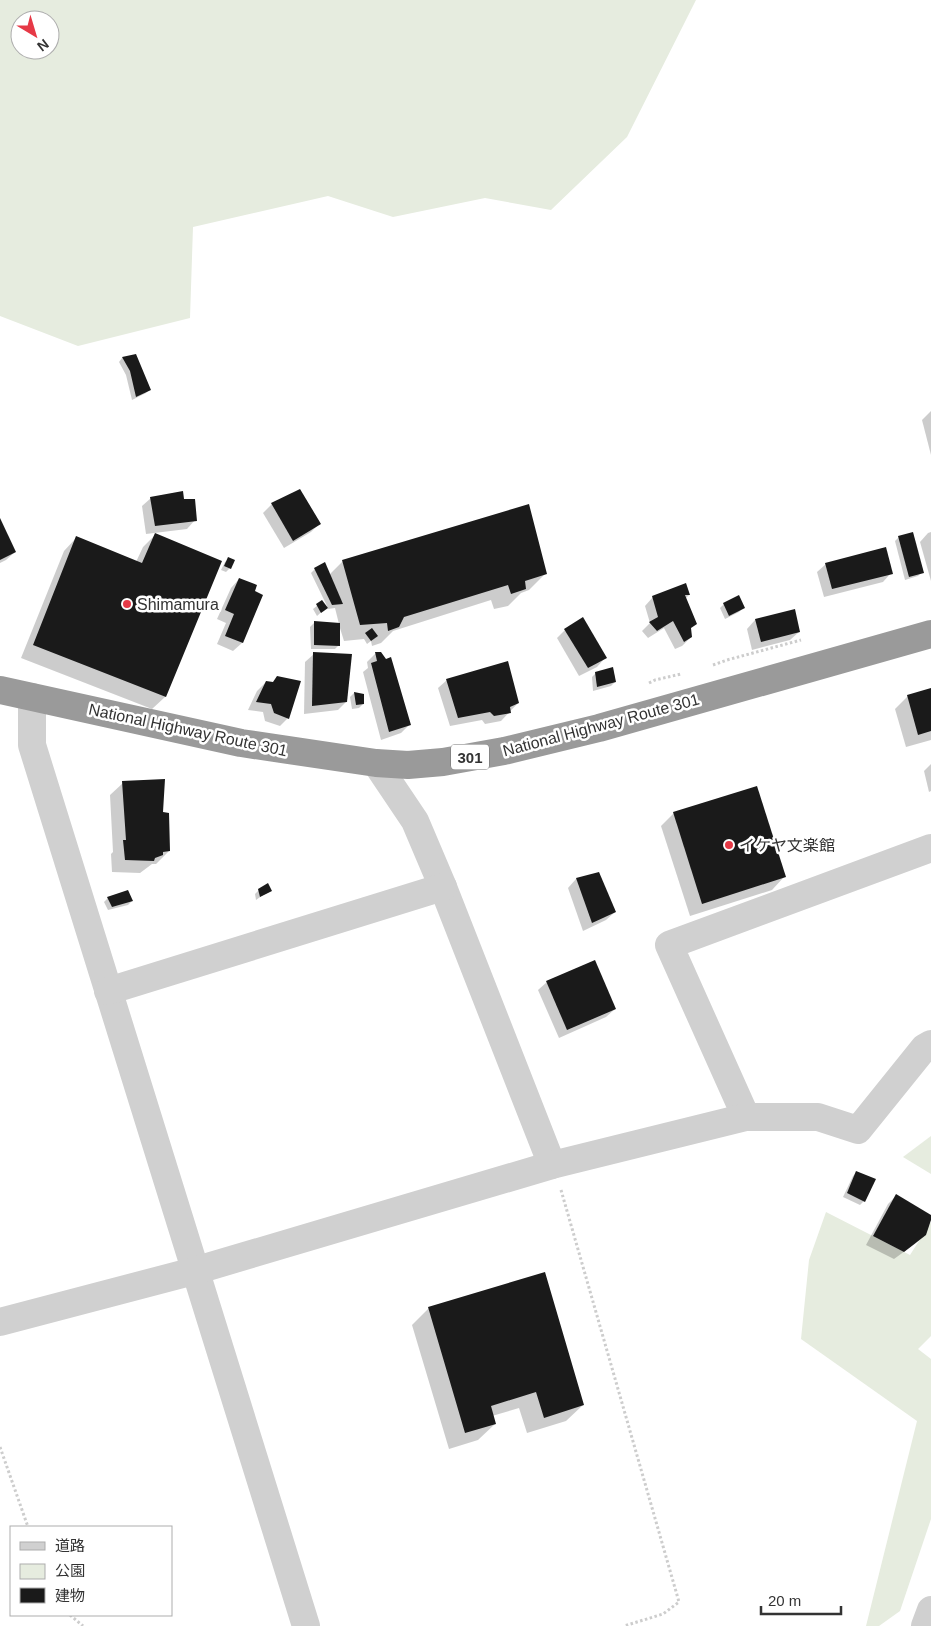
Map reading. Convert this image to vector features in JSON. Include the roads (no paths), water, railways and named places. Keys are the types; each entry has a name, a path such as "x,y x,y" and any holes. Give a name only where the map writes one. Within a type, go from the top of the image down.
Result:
{"highway":[{"name":"National Highway Route 301","path":"0,690 241,743 376,763 408,765 443,762 504,751 599,728 931,634"}],"street":[{"path":"32,697 32,746 306,1626"},
{"path":"376,763 415,821 443,886 552,1165"},
{"path":"746,1117 668,945 931,848"},
{"path":"108,991 443,886"},
{"path":"0,1322 194,1271 552,1165 746,1117 818,1116 858,1130 924,1048 931,1044"},
{"path":"925,1626 931,1610"}],"place":[{"name":"Shimamura","path":"127,604"},
{"name":"イケヤ文楽館","path":"729,845"}]}
